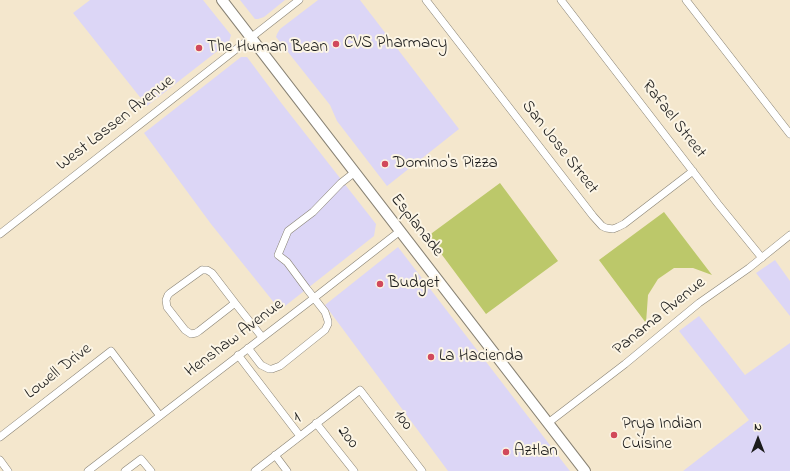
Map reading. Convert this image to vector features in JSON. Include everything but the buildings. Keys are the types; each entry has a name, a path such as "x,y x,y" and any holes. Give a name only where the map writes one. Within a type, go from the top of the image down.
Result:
{"main road":[{"name":"Esplanade","path":"222,0 585,471"}],"street":[{"name":"West Lassen Avenue","path":"0,234 299,0"},
{"name":"San Jose Street","path":"426,0 602,226 613,229 624,224 693,171"},
{"name":"Rafael Street","path":"561,0 762,258"},
{"path":"686,0 790,134"},
{"path":"248,348 261,365 272,369 280,366 323,333 327,327 328,321 326,314 287,262 278,255 288,231 313,212 341,182 354,172"},
{"name":"Henshaw Avenue","path":"88,471 400,231"},
{"name":"Panama Avenue","path":"548,423 625,364 699,303 762,258 790,235"},
{"path":"235,303 199,331 191,334 185,330 167,307 166,302 168,295 200,271 210,271 262,337"},
{"name":"Lowell Drive","path":"0,437 111,352 160,416"},
{"path":"238,356 300,436"},
{"name":"1","path":"255,471 360,390"},
{"name":"100","path":"360,390 420,468"},
{"name":"200","path":"316,423 354,471"},
{"path":"275,455 287,471"},
{"path":"125,471 141,459 151,471"},
{"path":"0,460 8,471"},
{"path":"410,471 420,468"}],"shaded area":[{"path":"90,0 203,0 231,35 229,42 147,106 73,13"},
{"path":"240,0 285,0 264,17 255,19"},
{"path":"318,0 360,0 459,129 387,186 337,121 330,105 276,37 280,29"},
{"path":"241,57 247,57 376,224 374,236 280,310 211,224 144,133"},
{"path":"398,247 570,471 448,471 325,305"},
{"path":"775,260 790,281 790,316 756,273"},
{"path":"699,316 745,375 790,343 790,471 683,471 749,420 679,331"}],"green space":[{"path":"500,183 558,261 486,314 428,236"},
{"path":"664,212 712,275 693,268 674,268 658,279 648,295 646,323 599,260"}],"place":[{"name":"CVS Pharmacy","path":"336,44"},
{"name":"The Human Bean","path":"199,48"},
{"name":"Domino's Pizza","path":"385,164"},
{"name":"Budget","path":"380,284"},
{"name":"La Hacienda","path":"431,357"},
{"name":"Prya Indian Cuisine","path":"614,435"},
{"name":"Aztlan","path":"506,452"}]}
